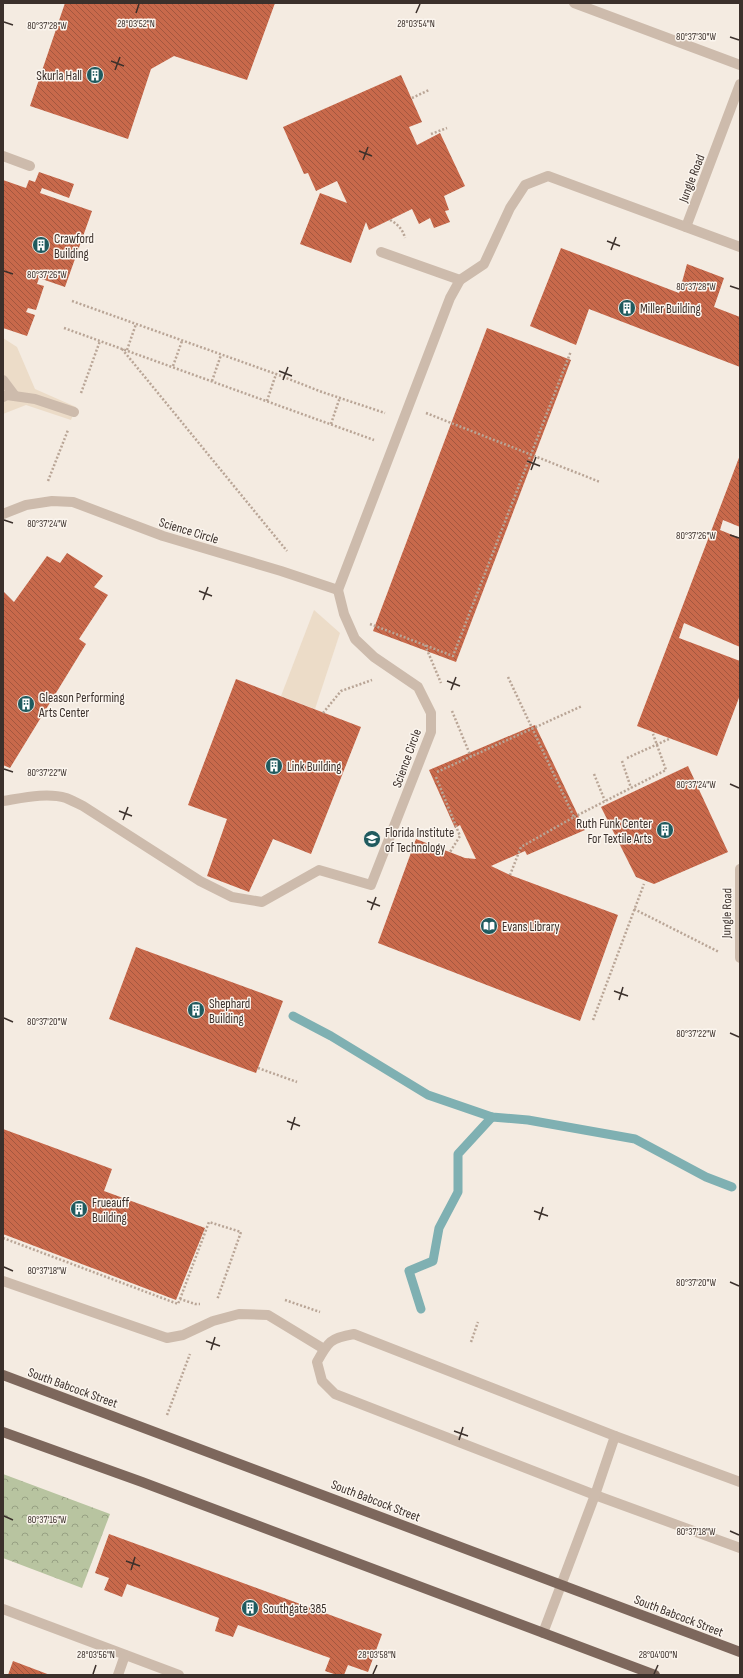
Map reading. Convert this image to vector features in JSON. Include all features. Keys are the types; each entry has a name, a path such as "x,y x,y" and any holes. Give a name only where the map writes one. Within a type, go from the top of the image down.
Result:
{"main road":[{"name":"South Babcock Street","path":"3,1375 740,1652"},
{"path":"3,1432 142,1482 654,1675"}],"street":[{"path":"574,3 740,65"},
{"name":"Jungle Road","path":"686,227 740,84"},
{"path":"3,156 30,166"},
{"path":"338,590 450,298 460,280 484,264 510,208 525,185 548,176 740,247"},
{"path":"381,252 460,280"},
{"path":"3,380 15,396"},
{"path":"3,397 7,395 34,399 74,412"},
{"name":"Science Circle","path":"3,514 26,505 52,501 73,502 163,536 281,571 338,590 344,614 355,638 374,657 418,687 431,713 431,732 371,885 319,870 262,902 232,897 200,881 83,806 65,798 35,797 3,801"},
{"name":"Jungle Road","path":"740,869 740,956"},
{"path":"3,1281 167,1338 183,1335 213,1321 239,1314 268,1315 324,1349"},
{"path":"740,1482 615,1436 354,1334 339,1336 327,1344 317,1362 322,1381 336,1394 595,1495 740,1548"},
{"path":"543,1633 595,1495 615,1436"},
{"path":"3,1609 179,1675"},
{"path":"118,1675 125,1655"}],"path":[{"path":"412,98 429,90"},
{"path":"431,134 446,128"},
{"path":"390,220 397,224 404,233 406,245"},
{"path":"72,302 221,354 322,392 391,415"},
{"path":"126,354 136,324"},
{"path":"64,328 173,366 380,442"},
{"path":"173,366 182,341"},
{"path":"122,348 288,552"},
{"path":"366,622 453,656 571,351"},
{"path":"212,381 221,354"},
{"path":"267,401 276,374"},
{"path":"331,424 340,397"},
{"path":"424,412 531,453 600,482"},
{"path":"508,677 531,729 574,817"},
{"path":"323,712 341,691 376,678"},
{"path":"450,852 460,836 434,773 582,706"},
{"path":"510,875 521,847 574,817 666,770 654,734"},
{"path":"627,758 669,739"},
{"path":"622,761 631,788"},
{"path":"594,774 605,801"},
{"path":"593,1020 644,884"},
{"path":"634,909 721,953 740,956"},
{"path":"258,1068 297,1082"},
{"path":"3,1238 178,1304 210,1222 241,1232 216,1302 221,1300"},
{"path":"180,1299 195,1304 202,1304"},
{"path":"280,1299 320,1312"},
{"path":"470,1342 478,1322"},
{"path":"167,1417 191,1352"}],"green space":[{"path":"3,1474 110,1514 82,1588 3,1558"}],"shaded area":[{"path":"3,338 17,347 35,389 76,407 71,420 26,405 3,414"},
{"path":"314,610 340,633 315,709 281,696"}],"building":[{"name":"Skurla Hall","path":"65,3 275,3 247,80 174,56 151,69 128,139 30,106"},
{"path":"401,75 422,122 409,127 417,145 440,133 465,186 444,196 449,210 445,211 450,222 434,228 430,218 419,224 412,209 369,230 366,222 351,263 300,244 320,193 347,203 337,181 316,191 308,173 304,174 283,127"},
{"name":"Crawford Building","path":"39,172 74,184 69,198 42,188 40,193 92,211 65,287 39,278 37,284 44,286 36,310 28,308 26,312 35,315 27,336 3,328 3,180 26,188 29,180 35,182"},
{"name":"Miller Building","path":"561,248 679,293 687,264 724,278 714,307 740,317 740,367 589,309 576,345 530,326"},
{"path":"487,328 571,360 456,662 373,631"},
{"path":"740,455 740,527 723,520 720,530 740,538 740,647 684,623 679,638 740,661 740,695 717,756 637,726"},
{"name":"Gleason Performing Arts Center","path":"67,553 103,576 94,587 108,595 79,639 86,644 10,768 3,765 3,591 14,602 47,556 60,563"},
{"name":"Link Building","path":"236,679 361,727 311,854 273,839 249,892 207,876 227,819 188,805"},
{"path":"535,725 585,830 527,855 525,851 491,866 510,875 618,915 580,1021 378,943 416,839 465,858 476,859 460,825 455,828 429,770"},
{"name":"Ruth Funk Center For Textile Arts","path":"688,766 728,852 654,884 636,877 601,807"},
{"name":"Shephard Building","path":"136,947 283,1001 256,1073 109,1019"},
{"name":"Frueauff Building","path":"3,1129 112,1169 104,1191 205,1228 176,1300 3,1234"},
{"name":"Southgate 385","path":"109,1534 382,1634 368,1672 348,1665 344,1675 337,1675 325,1671 330,1658 238,1625 233,1637 215,1631 219,1618 127,1584 122,1597 104,1590 109,1578 95,1573"},
{"path":"13,1661 50,1675 8,1675"}],"waterway":[{"path":"293,1016 331,1036 428,1095 492,1117 528,1120 635,1139 706,1177 732,1187"},
{"path":"421,1309 409,1271 433,1261 439,1228 458,1192 458,1154 492,1117"}],"place":[{"name":"Skurla Hall","path":"95,75"},
{"name":"Crawford Building","path":"41,245"},
{"name":"Miller Building","path":"627,308"},
{"name":"Gleason Performing Arts Center","path":"26,704"},
{"name":"Link Building","path":"274,766"},
{"name":"Ruth Funk Center For Textile Arts","path":"665,830"},
{"name":"Florida Institute of Technology","path":"372,839"},
{"name":"Evans Library","path":"489,926"},
{"name":"Shephard Building","path":"196,1010"},
{"name":"Frueauff Building","path":"79,1209"},
{"name":"Southgate 385","path":"250,1608"}]}
